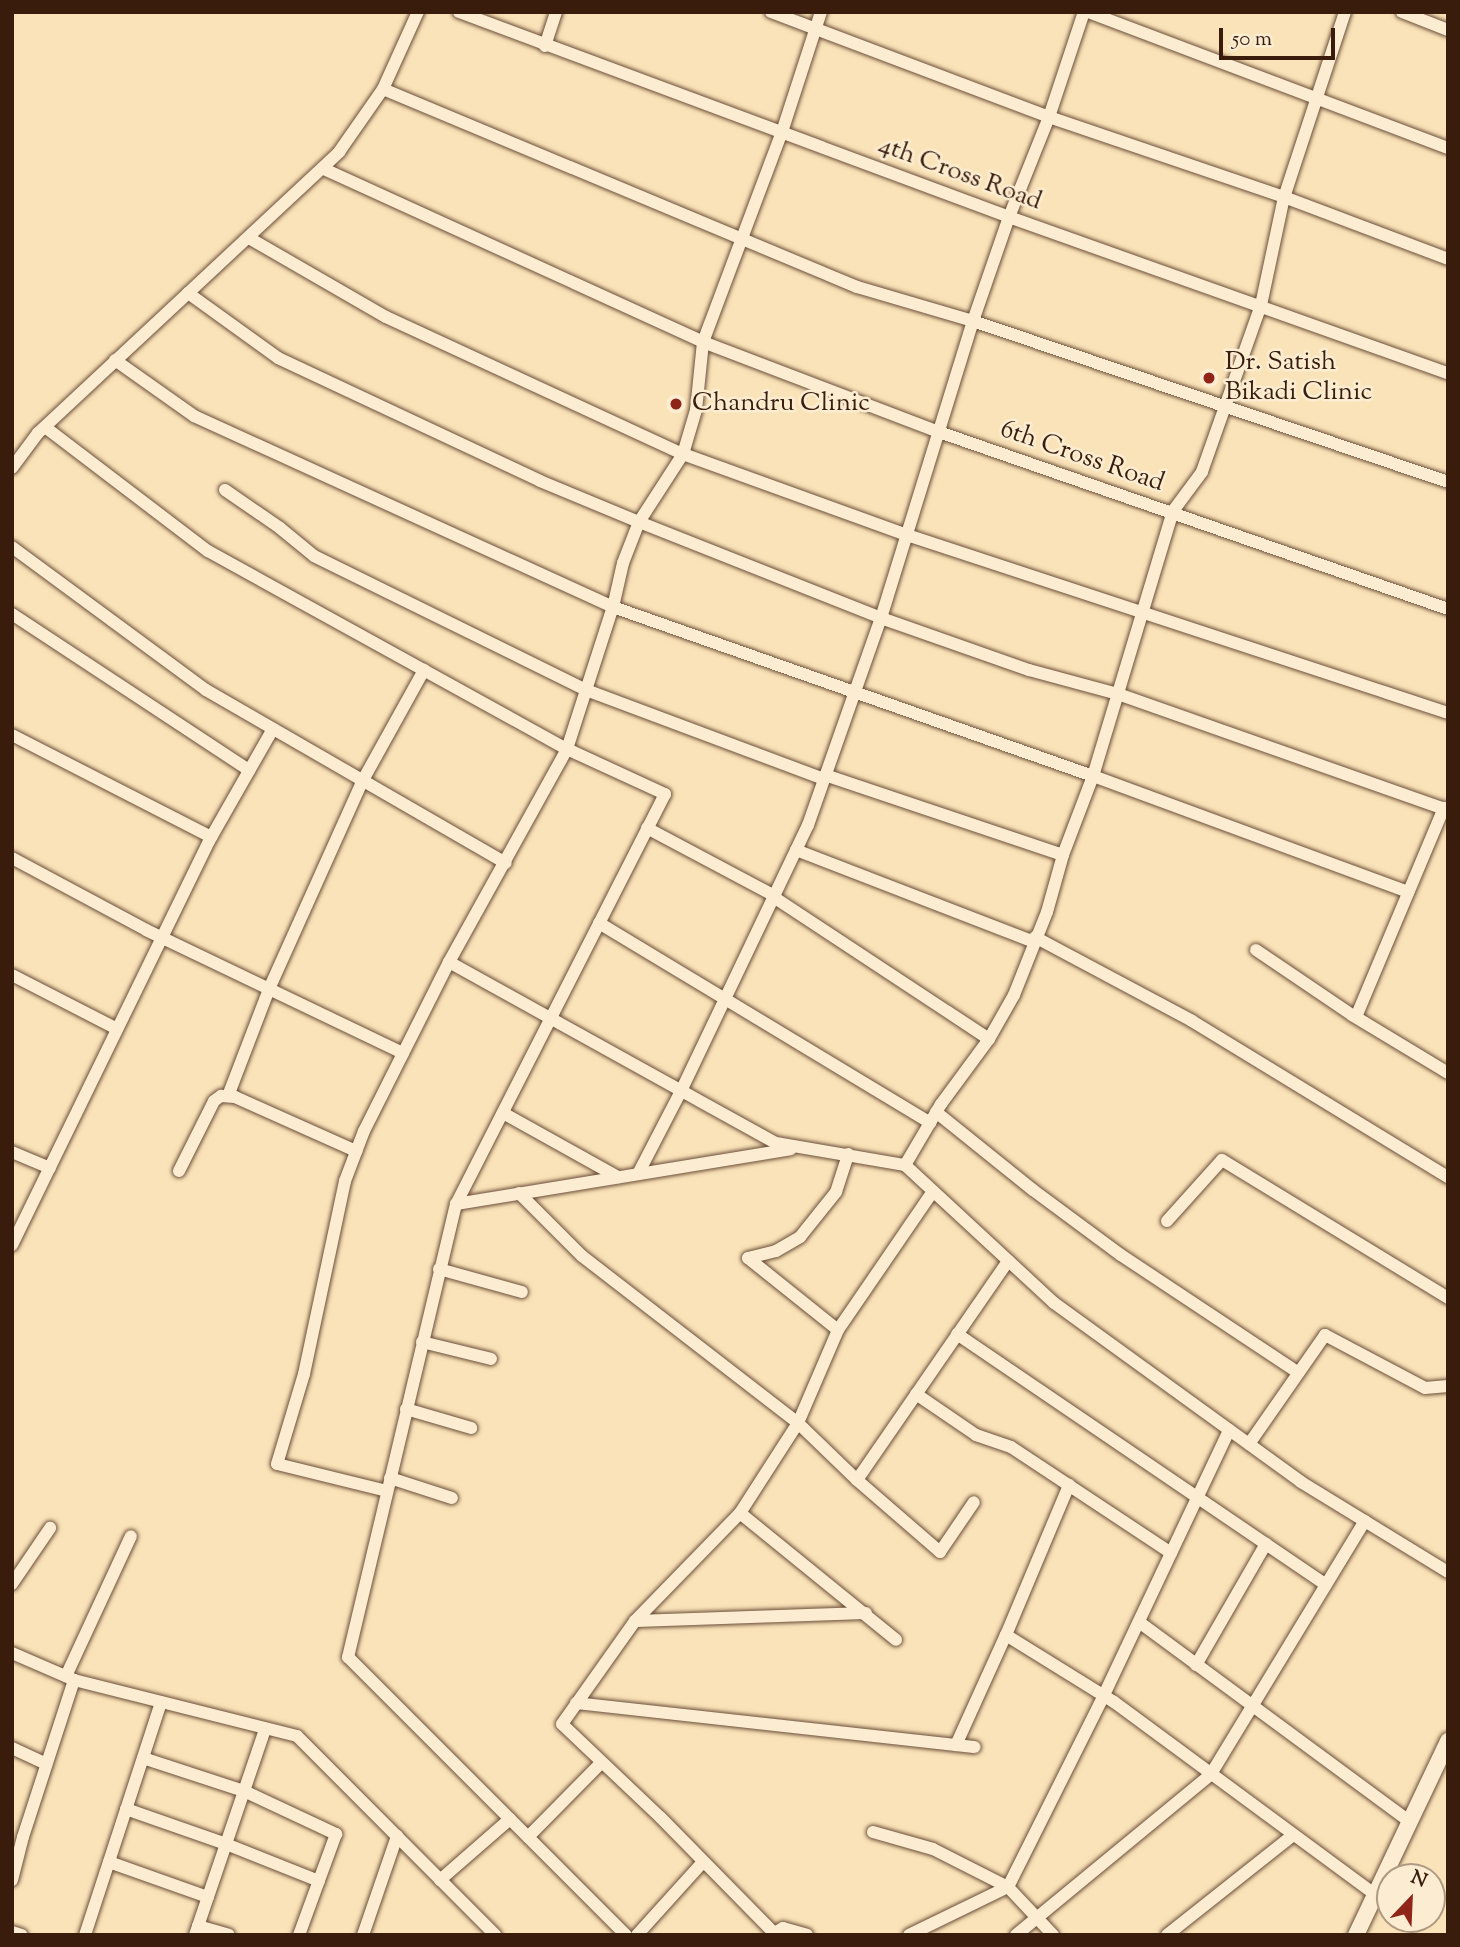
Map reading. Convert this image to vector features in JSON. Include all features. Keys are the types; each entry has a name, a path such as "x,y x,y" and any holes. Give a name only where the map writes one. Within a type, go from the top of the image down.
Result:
{"street":[{"path":"12,468 45,427 324,169 383,89 418,12"},
{"name":"4th Cross Road","path":"459,12 1009,217 1448,373"},
{"path":"545,46 556,12"},
{"path":"772,12 1049,117 1284,197 1448,259"},
{"path":"452,1497 277,1464 304,1374 345,1181 356,1151 449,962 568,749 613,607 623,563 639,522 682,454 696,410 703,342 782,132 821,12"},
{"path":"638,1174 682,1089 808,825 881,618 973,321 1086,12 1448,148"},
{"path":"905,1165 933,1118 989,1039 1014,995 1047,912 1063,855 1093,776 1173,511 1202,471 1261,305 1284,197 1345,12"},
{"path":"1402,12 1448,30"},
{"path":"383,89 857,287 973,321 1448,482"},
{"name":"6th Cross Road","path":"324,169 703,342 939,432 1173,511 1448,609"},
{"path":"249,238 386,317 682,454 906,535 1143,610 1448,713"},
{"path":"188,293 278,358 540,481 639,522 881,618 1030,670 1118,694 1446,809 1356,1017"},
{"path":"115,360 194,416 613,607 853,694 1093,776 1408,892"},
{"path":"45,427 208,551 568,749 664,794 456,1203 348,1657 626,1935"},
{"path":"225,490 281,528 314,556 586,690 824,777 1063,855"},
{"path":"12,547 206,690 506,863"},
{"path":"12,614 249,770"},
{"path":"228,1096 270,989 363,780 424,670"},
{"path":"12,1245 211,837 273,729"},
{"path":"12,735 211,837"},
{"path":"647,828 773,896 989,1039"},
{"path":"796,850 1034,940 1192,1021 1448,1177"},
{"path":"12,858 161,937 403,1053"},
{"path":"599,923 933,1118 1121,1255 1297,1372"},
{"path":"1256,950 1356,1017 1445,1071 1448,1056"},
{"path":"449,962 776,1143 905,1165 1054,1303 1301,1482 1448,1572"},
{"path":"12,975 117,1029"},
{"path":"179,1171 214,1101 228,1096 356,1151"},
{"path":"503,1113 618,1177"},
{"path":"456,1203 802,1147"},
{"path":"12,1152 50,1168"},
{"path":"838,1330 748,1258 776,1251 800,1237 836,1192 848,1154"},
{"path":"1167,1221 1222,1160 1448,1298"},
{"path":"807,1935 783,1928 774,1934 562,1724 635,1621 740,1513 798,1423 838,1330 933,1191"},
{"path":"519,1193 582,1256 798,1423 857,1480 940,1552 974,1502"},
{"path":"857,1480 1008,1261"},
{"path":"439,1269 522,1292"},
{"path":"957,1334 1326,1585"},
{"path":"1249,1444 1325,1335 1425,1388 1448,1386"},
{"path":"422,1342 491,1359"},
{"path":"916,1394 976,1435 1012,1447 1171,1553"},
{"path":"406,1409 471,1428"},
{"path":"909,1935 929,1931 1008,1887 1104,1695 1229,1430"},
{"path":"956,1745 1069,1485"},
{"path":"740,1513 896,1640"},
{"path":"1016,1935 1212,1774 1365,1521"},
{"path":"12,1584 51,1528"},
{"path":"12,1880 18,1835 46,1764 70,1678 131,1536"},
{"path":"1196,1665 1266,1544"},
{"path":"635,1621 866,1613"},
{"path":"1139,1622 1409,1821"},
{"path":"1006,1635 1104,1695 1374,1894"},
{"path":"12,1654 70,1678 297,1737 495,1935"},
{"path":"86,1935 161,1702"},
{"path":"576,1703 975,1747"},
{"path":"229,1935 196,1930 265,1729"},
{"path":"1356,1935 1448,1741"},
{"path":"12,1748 46,1764"},
{"path":"143,1758 244,1791 336,1834 299,1935"},
{"path":"528,1837 602,1762"},
{"path":"126,1809 226,1844 319,1881"},
{"path":"440,1880 510,1819"},
{"path":"873,1832 933,1849 1008,1887 1053,1935"},
{"path":"1167,1935 1293,1835"},
{"path":"363,1935 397,1836"},
{"path":"637,1935 703,1862"},
{"path":"109,1863 208,1897"},
{"path":"12,1932 22,1935"}],"place":[{"name":"Dr. Satish Bikadi Clinic","path":"1209,378"},
{"name":"Chandru Clinic","path":"676,404"}]}
